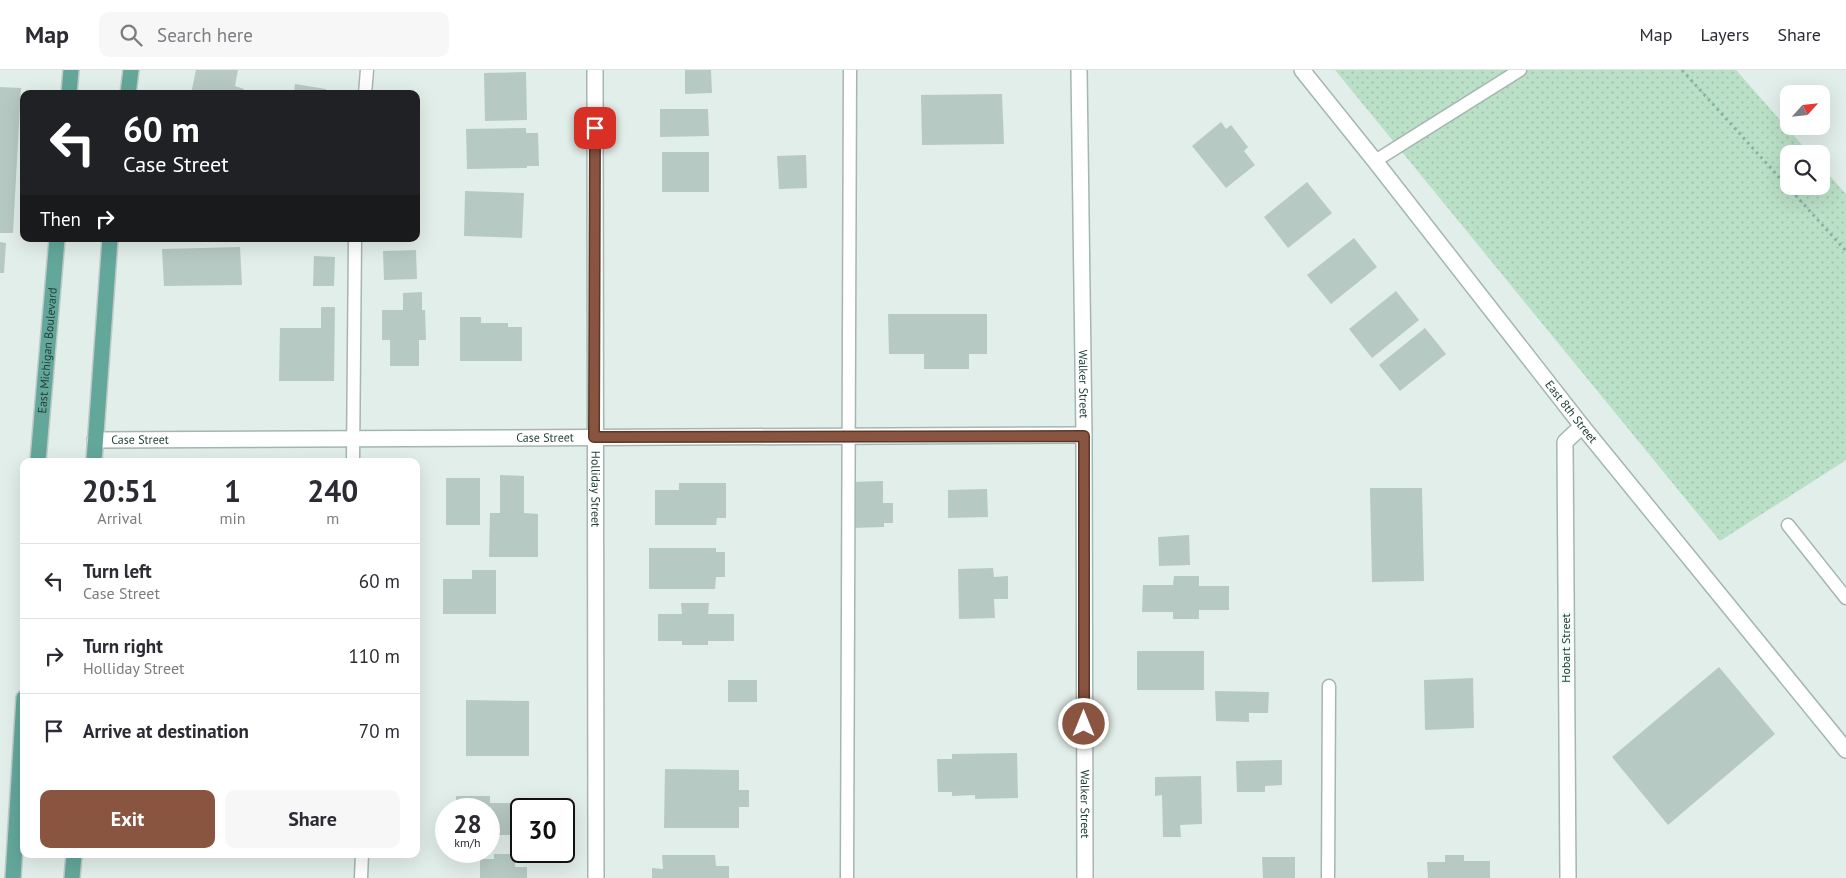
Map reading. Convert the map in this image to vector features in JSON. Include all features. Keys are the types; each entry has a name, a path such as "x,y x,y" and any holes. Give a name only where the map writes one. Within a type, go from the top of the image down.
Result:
{"main road":[{"path":"69,90 71,70"},
{"path":"128,90 131,70"},
{"name":"East Michigan Boulevard","path":"38,458 57,242"},
{"path":"94,458 110,242"},
{"path":"14,878 20,770"},
{"path":"72,878 74,858"}],"street":[{"name":"Holliday Street","path":"595,70 596,878"},
{"name":"Walker Street","path":"1079,70 1084,436 1084,878"},
{"name":"East 8th Street","path":"1302,70 1582,426 1844,743"},
{"name":"Hobart Street","path":"1568,878 1565,442 1582,426"},
{"name":"Case Street","path":"95,440 1084,436"}],"lane":[{"path":"365,90 367,70"},
{"path":"847,878 850,70"},
{"path":"1375,161 1520,70"},
{"path":"353,458 355,242"},
{"path":"1788,525 1846,598"},
{"path":"1328,878 1329,686"},
{"path":"361,878 362,858"}],"path":[{"path":"1682,70 1846,251"}],"green space":[{"path":"1335,70 1736,70 1780,120 1780,135 1793,135 1802,145 1780,145 1780,195 1830,195 1830,176 1846,194 1846,460 1720,541"}],"building":[{"path":"196,70 238,70 235,86 244,89 244,90 192,90"},
{"path":"685,70 711,70 712,93 685,94"},
{"path":"526,72 527,120 485,121 484,73"},
{"path":"295,84 326,89 326,90 294,90"},
{"path":"0,87 21,88 13,233 0,233"},
{"path":"1002,94 1004,144 922,145 921,95"},
{"path":"660,109 708,109 709,136 660,137"},
{"path":"1221,122 1226,129 1231,125 1248,147 1244,151 1255,165 1226,188 1192,146"},
{"path":"526,128 526,133 538,133 539,166 467,169 466,129"},
{"path":"662,152 709,152 709,192 662,192"},
{"path":"806,155 807,188 779,189 777,156"},
{"path":"1307,182 1332,213 1288,248 1264,217"},
{"path":"465,191 524,193 522,238 464,236"},
{"path":"1354,238 1377,267 1331,304 1307,275"},
{"path":"0,242 6,243 4,273 0,273"},
{"path":"240,247 242,285 164,286 162,249"},
{"path":"416,250 417,279 384,280 383,251"},
{"path":"314,256 335,257 334,286 313,286"},
{"path":"1396,291 1419,320 1372,358 1349,329"},
{"path":"422,292 426,340 419,340 419,366 390,366 390,340 382,340 382,310 403,310 403,293"},
{"path":"321,307 335,307 334,381 279,381 280,328 321,328"},
{"path":"888,314 987,314 987,354 969,354 969,369 924,369 924,354 889,354"},
{"path":"460,317 481,317 481,323 508,323 508,327 522,327 522,361 460,361"},
{"path":"1425,328 1446,354 1400,391 1379,365"},
{"path":"500,475 524,476 524,513 538,514 538,557 489,557 490,513 500,513"},
{"path":"446,478 480,478 480,525 446,525"},
{"path":"883,481 883,503 893,503 893,523 884,523 884,527 851,528 851,482"},
{"path":"679,483 726,483 726,518 717,518 716,525 655,525 655,490 679,490"},
{"path":"1370,488 1422,488 1424,581 1372,582"},
{"path":"987,489 988,517 948,518 948,490"},
{"path":"1189,535 1190,565 1159,566 1158,537"},
{"path":"649,548 716,548 716,552 725,552 725,577 716,577 715,589 649,589"},
{"path":"993,568 994,577 1008,576 1008,599 994,599 995,618 959,619 958,569"},
{"path":"472,570 496,570 496,614 443,614 443,579 472,579"},
{"path":"1174,576 1199,576 1199,586 1229,586 1229,610 1199,610 1199,619 1173,619 1173,612 1142,612 1143,585 1173,585"},
{"path":"681,603 709,603 708,614 734,614 734,641 708,641 708,645 682,645 682,641 658,641 658,614 682,614"},
{"path":"1137,651 1204,651 1204,690 1137,690"},
{"path":"1719,667 1775,734 1668,825 1612,757"},
{"path":"1473,678 1474,728 1425,730 1424,680"},
{"path":"728,680 757,680 757,702 728,702"},
{"path":"1215,691 1269,692 1268,713 1249,713 1249,722 1216,721"},
{"path":"466,700 529,701 529,756 466,756"},
{"path":"1017,753 1018,798 975,799 975,795 952,796 952,792 938,792 937,759 952,759 952,754"},
{"path":"1282,760 1282,785 1265,786 1265,792 1237,792 1236,761"},
{"path":"665,769 739,770 739,790 749,790 749,807 739,807 739,828 664,828"},
{"path":"1201,776 1202,824 1180,825 1181,837 1163,837 1162,795 1155,796 1155,777"},
{"path":"456,796 490,796 490,798 456,798"},
{"path":"500,803 510,803 510,835 500,835"},
{"path":"500,854 510,854 510,863 515,863 515,867 527,867 527,878 480,878 480,863 500,863"},
{"path":"662,855 715,855 716,866 729,866 729,878 652,878 652,868 663,869"},
{"path":"1445,855 1464,855 1464,861 1490,861 1490,878 1428,878 1427,862 1445,862"},
{"path":"1262,857 1295,857 1295,878 1263,878"}],"route":[{"path":"595,128 594,437 1084,436 1084,724"}]}
